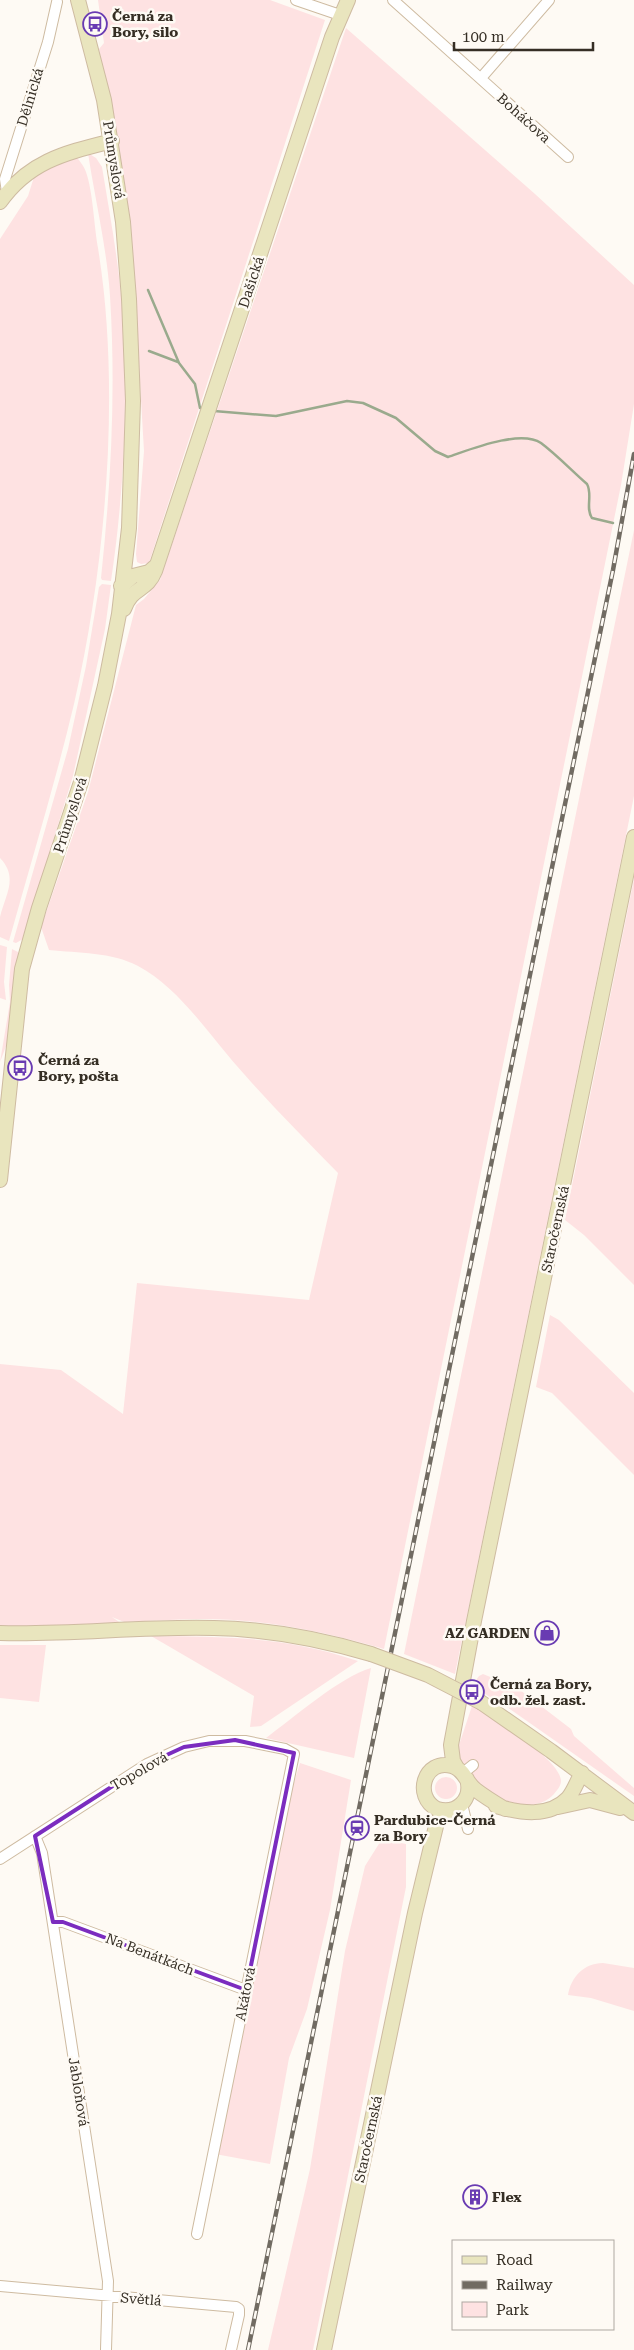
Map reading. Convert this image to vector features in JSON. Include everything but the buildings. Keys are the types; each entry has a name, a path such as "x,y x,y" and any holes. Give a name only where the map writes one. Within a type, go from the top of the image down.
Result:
{"main road":[{"name":"Průmyslová","path":"53,866 83,758 112,600 126,563 134,445 130,324 123,222 112,141 100,83 78,0"},
{"name":"Dašická","path":"115,636 129,597 150,582 157,565 340,15 348,0"},
{"name":"Dělnická","path":"3,197 23,176 42,162 73,151 112,141"},
{"name":"Průmyslová","path":"53,866 81,782 115,636 120,576 120,536 128,438 130,324"},
{"path":"126,563 130,571 139,575"},
{"path":"119,583 149,572 157,565"},
{"path":"119,583 129,589 138,589"},
{"name":"Staročernská","path":"465,1771 453,1761 451,1745 474,1621 634,837"},
{"path":"0,1180 19,990 31,933 53,866"},
{"name":"Staročernská","path":"428,1773 439,1757 443,1747 474,1621"},
{"path":"2,1634 46,1634 192,1627 251,1630 323,1641 371,1654 428,1675 482,1703 632,1812"},
{"path":"505,1809 474,1789 465,1771 448,1765 441,1766 428,1773 423,1785 425,1797 434,1808 456,1807 474,1801 505,1809 534,1812 594,1801 632,1812"},
{"path":"456,1807 468,1793 465,1771"},
{"path":"553,1808 569,1796 582,1774"},
{"name":"Staročernská","path":"412,1927 429,1819 429,1807 425,1797"},
{"name":"Staročernská","path":"324,2350 412,1927 438,1822 456,1807"}],"street":[{"path":"296,0 340,15"},
{"name":"Boháčova","path":"393,0 568,157"},
{"path":"481,78 549,0"},
{"name":"Dělnická","path":"3,197 7,172 48,42 58,2"},
{"name":"Topolová","path":"0,1859 146,1764 184,1747 209,1741 245,1741 285,1749 294,1754"},
{"name":"Akátová","path":"197,2234 294,1754"},
{"name":"Jabloňová","path":"35,1836 42,1853 109,2296 106,2350"},
{"name":"Na Benátkách","path":"53,1922 63,1922 246,1990"},
{"name":"Světlá","path":"0,2286 238,2308 239,2315 231,2350"}],"highlighted area":[{"path":"235,1740 294,1753 246,1990 63,1922 53,1922 35,1836 147,1764 184,1747"}],"green space":[{"path":"98,0 270,0 325,20 149,563 141,564 137,562 136,554 144,451 131,229 118,145 99,49 104,43"},
{"path":"346,28 535,194 634,285 634,404 621,485 384,1649 340,1637 249,1621 194,1619 124,1622 112,1617 122,1624 21,1629 0,1627 0,1364 61,1370 123,1414 137,1283 309,1300 338,1173 255,1087 195,1015 168,987 128,961 95,954 49,950 41,927 88,792 136,605 144,599 160,580"},
{"path":"88,153 96,158 102,167 121,295 125,366 120,510 111,581 102,580 101,578 111,437 112,331 104,242"},
{"path":"75,155 85,170 90,189 105,302 109,418 107,477 102,536 94,594 74,704 9,941 0,937 0,917 10,880 6,865 0,858 0,239 28,196 34,177 46,167"},
{"path":"634,530 634,796 455,1674 404,1654"},
{"path":"102,584 111,585 105,629 73,776 23,939 16,943 13,942 68,749 86,666 99,587"},
{"path":"634,879 634,1285 584,1235 565,1220"},
{"path":"0,945 7,947 4,982 6,1000 0,998"},
{"path":"12,949 18,952 18,959 8,1041 0,1062 10,1002 9,985"},
{"path":"550,1315 559,1320 634,1393 634,1475 552,1393 536,1387"},
{"path":"151,1636 230,1638 280,1642 358,1661 261,1726 250,1727 254,1696"},
{"path":"0,1645 46,1645 39,1702 0,1698"},
{"path":"371,1668 354,1758 266,1738 331,1689"},
{"path":"483,1674 500,1681 507,1680 571,1729 574,1736 634,1788 634,1796 507,1707 475,1688 474,1683"},
{"path":"472,1706 523,1739 550,1762 558,1772 561,1781 554,1794 547,1800 529,1805 500,1800 480,1788 471,1777 472,1771 476,1768 470,1761 467,1764 460,1764 456,1754"},
{"path":"300,1763 351,1780 330,1910 307,2009 289,2058 270,2164 215,2154 286,1808"},
{"path":"446,1777 454,1780 457,1788 454,1796 446,1799 438,1796 435,1788 438,1780"},
{"path":"382,1839 406,1844 406,1887 313,2350 268,2350 310,2169 345,1951 365,1866"},
{"path":"603,1963 634,1968 634,2011 591,1998 568,1995 572,1982 584,1968"}],"waterway":[{"path":"148,290 179,363 195,384 200,408"},
{"path":"149,351 178,362"},
{"path":"214,411 276,416 347,401 363,403 396,418 435,451 448,457 494,442 508,439 532,439 541,443 587,484 589,488 589,510 592,518 613,523"}],"railway":[{"path":"248,2350 613,570 634,454"}],"place":[{"name":"Černá za Bory, silo","path":"95,24"},
{"name":"Černá za Bory, pošta","path":"20,1068"},
{"name":"AZ GARDEN","path":"547,1633"},
{"name":"Černá za Bory, odb. žel. zast.","path":"472,1692"},
{"name":"Pardubice-Černá za Bory","path":"357,1828"},
{"name":"Flex","path":"475,2197"}]}
